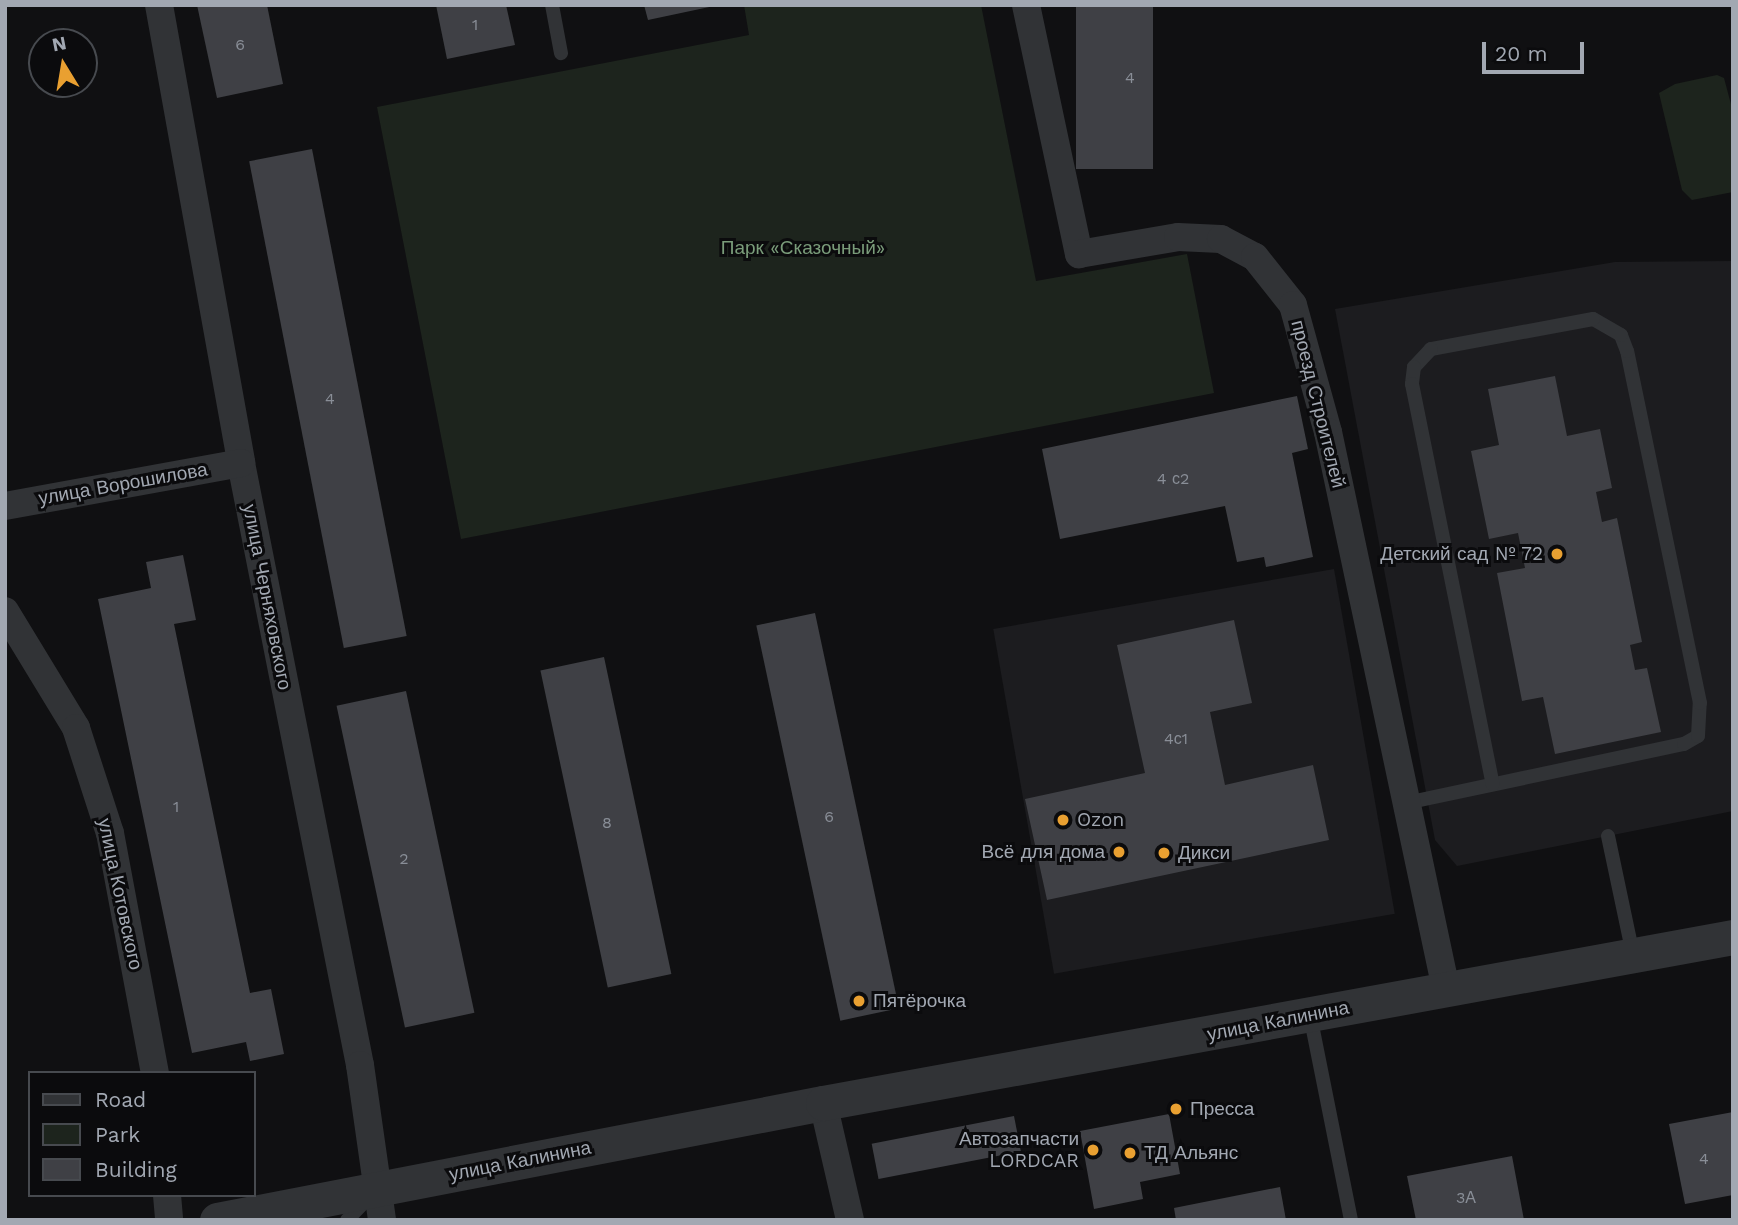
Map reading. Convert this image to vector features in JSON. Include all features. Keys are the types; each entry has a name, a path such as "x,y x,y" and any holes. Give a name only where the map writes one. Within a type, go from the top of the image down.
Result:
{"street":[{"name":"улица Черняховского","path":"159,5 241,463 360,1065 379,1204"},
{"name":"проезд Строителей","path":"1027,5 1079,254 1178,237 1221,239 1255,257 1293,305 1325,420 1446,989"},
{"name":"улица Ворошилова","path":"5,506 241,463"},
{"name":"улица Котовского","path":"5,611 76,728 110,833 155,1071"},
{"name":"улица Калинина","path":"216,1220 379,1204 823,1103 1733,937"},
{"path":"823,1103 850,1220"},
{"path":"167,1197 169,1220"}],"lane":[{"path":"552,5 561,52"},
{"path":"1406,803 1684,744 1698,736 1702,723 1627,351 1621,335 1593,319 1431,349 1414,367 1412,384 1493,784"},
{"path":"1608,836 1633,955"},
{"path":"1310,1015 1352,1220"},
{"path":"347,1220 379,1204"}],"shaded area":[{"name":"Детский сад № 72","path":"1733,261 1733,811 1457,866 1435,840 1335,309 1615,262"},
{"path":"1334,569 1395,914 1054,974 993,629"}],"green space":[{"name":"Парк «Сказочный»","path":"744,5 981,5 1036,281 1187,254 1214,393 461,539 377,107 749,35"},
{"path":"1717,75 1724,78 1733,112 1733,192 1692,200 1682,190 1659,93 1675,84"}],"building":[{"path":"197,5 267,5 283,84 217,98"},
{"path":"436,5 506,5 515,45 447,59"},
{"path":"644,5 714,5 714,6 648,20"},
{"path":"1076,5 1153,5 1153,169 1076,169"},
{"path":"312,149 407,636 344,648 249,161"},
{"path":"1555,376 1567,436 1600,429 1612,488 1596,492 1602,522 1617,518 1642,642 1630,645 1635,670 1647,668 1661,732 1555,754 1543,697 1522,701 1497,573 1525,568 1518,533 1489,539 1471,451 1499,445 1488,389"},
{"path":"1297,396 1308,449 1292,453 1313,557 1266,567 1264,557 1237,562 1225,506 1060,539 1042,449"},
{"path":"183,555 196,620 174,624 250,993 271,989 284,1054 250,1061 246,1042 192,1053 98,599 151,588 146,562"},
{"path":"815,613 899,1008 840,1021 756,625"},
{"path":"1234,620 1252,703 1210,712 1225,785 1313,765 1329,840 1047,900 1025,799 1145,773 1117,645"},
{"path":"604,657 671,974 608,987 540,671"},
{"path":"406,691 474,1013 405,1028 337,706"},
{"path":"1733,1112 1733,1195 1685,1204 1669,1124"},
{"name":"ТД Альянс","path":"1169,1114 1180,1174 1140,1182 1143,1199 1094,1209 1080,1131"},
{"path":"1014,1116 1021,1151 879,1179 872,1144"},
{"path":"1512,1156 1524,1220 1416,1220 1407,1176"},
{"path":"1280,1187 1286,1220 1176,1220 1174,1208"}],"place":[{"name":"Детский сад № 72","path":"1557,554"},
{"name":"Ozon","path":"1063,820"},
{"name":"Всё для дома","path":"1119,852"},
{"name":"Дикси","path":"1164,853"},
{"name":"Пятёрочка","path":"859,1001"},
{"name":"Пресса","path":"1176,1109"},
{"name":"Автозапчасти LORDCAR","path":"1093,1150"},
{"name":"ТД Альянс","path":"1130,1153"}]}
